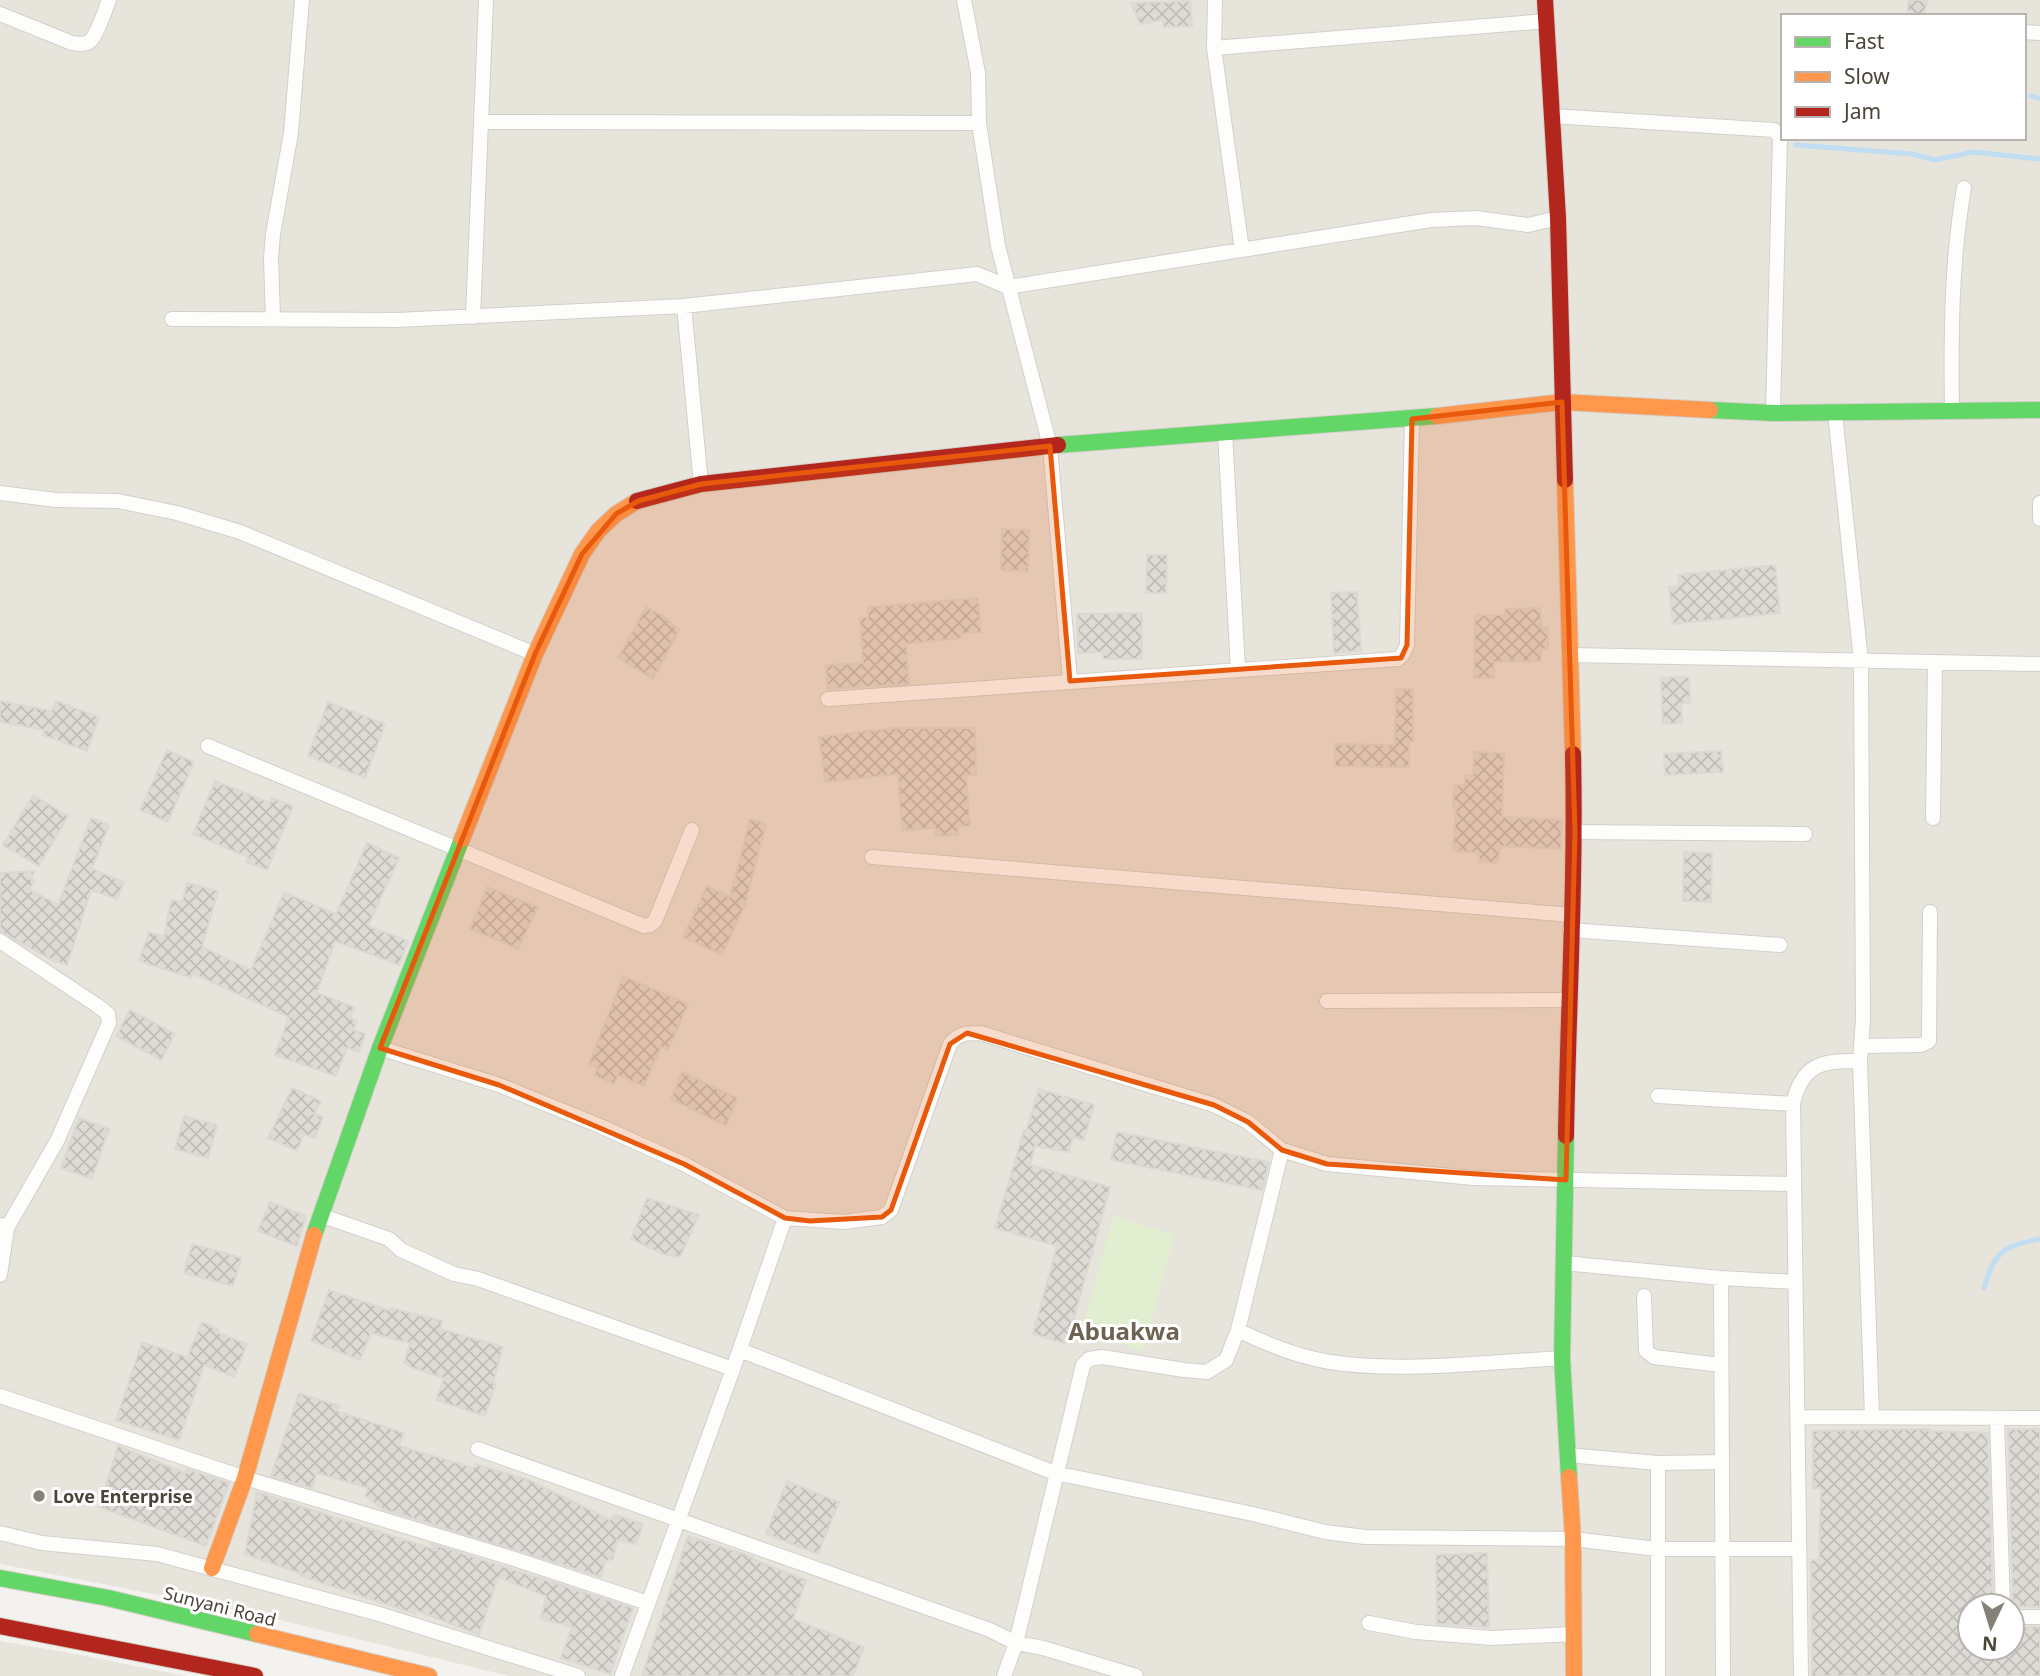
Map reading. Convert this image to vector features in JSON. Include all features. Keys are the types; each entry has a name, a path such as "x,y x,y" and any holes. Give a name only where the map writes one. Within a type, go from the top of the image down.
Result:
{"street":[{"path":"0,14 72,43 82,44 89,42 93,36 109,0"},
{"path":"273,319 273,234 291,133 302,0"},
{"path":"473,317 486,0"},
{"path":"964,0 978,72 979,123 998,246 1050,446 1070,681"},
{"path":"1214,0 1214,48 1242,250"},
{"path":"1545,0 1558,218 1575,832 1568,1000 1562,1358 1573,1539 1574,1676"},
{"path":"1214,48 1547,21"},
{"path":"1552,116 1774,130 1779,133 1773,413"},
{"path":"481,122 979,123"},
{"path":"1952,411 1951,311 1955,238 1964,188"},
{"path":"172,319 397,320 684,306 977,274 1008,287 1432,220 1476,218 1528,225 1558,218"},
{"path":"684,306 701,484"},
{"path":"212,1568 245,1478 320,1215 380,1048 535,654 582,554 598,531 616,514 638,500 701,484 1050,446 1412,419 1562,402 1773,413 2040,410"},
{"path":"1835,413 1861,661 1861,1053 1872,1417"},
{"path":"828,699 1398,659 1407,645 1412,419"},
{"path":"1225,433 1238,669"},
{"path":"0,493 56,500 118,501 177,513 240,532 535,654"},
{"path":"2040,503 2040,519"},
{"path":"1569,655 2040,664"},
{"path":"1933,818 1935,662"},
{"path":"208,746 643,926 655,921 692,830"},
{"path":"1575,832 1805,834"},
{"path":"873,857 1780,945"},
{"path":"1801,1676 1793,1104 1802,1076 1811,1070 1861,1053 1922,1045 1929,1041 1930,912"},
{"path":"0,941 98,1006 108,1014 109,1023 57,1142 4,1226 0,1275"},
{"path":"1327,1001 1568,1000"},
{"path":"380,1048 499,1085 600,1126 684,1164 785,1218 844,1222 887,1215 950,1044 957,1035 967,1032 980,1033 1214,1105 1248,1122 1282,1150 1327,1164 1474,1178 1793,1184"},
{"path":"1658,1096 1793,1104"},
{"path":"1004,1676 1016,1643 1083,1365 1089,1359 1102,1357 1207,1372 1226,1360 1238,1331 1282,1150"},
{"path":"320,1215 389,1239 401,1250 454,1274 478,1279 733,1369"},
{"path":"621,1676 785,1218"},
{"path":"1563,1263 1795,1282"},
{"path":"1721,1278 1723,1676"},
{"path":"1644,1296 1646,1351 1654,1357 1721,1365"},
{"path":"1238,1331 1264,1343 1329,1362 1400,1366 1562,1358"},
{"path":"740,1349 1055,1473 1253,1514 1325,1532 1365,1537 1573,1539 1657,1549 1799,1549"},
{"path":"0,1396 245,1478 508,1557 648,1603"},
{"path":"1798,1417 2040,1418"},
{"path":"1997,1418 2003,1592"},
{"path":"478,1449 990,1630 1016,1643 1044,1648 1136,1676"},
{"path":"1567,1455 1658,1463 1721,1462"},
{"path":"1658,1463 1658,1676"},
{"path":"0,1533 42,1543 157,1554 380,1614 578,1676"},
{"name":"Sunyani Road","path":"0,1578 108,1598 429,1676"},
{"path":"1369,1623 1416,1632 1492,1638 1573,1634"},
{"path":"0,1626 255,1676"}],"highlighted area":[{"path":"1562,402 1575,832 1566,1180 1327,1164 1282,1150 1248,1122 1214,1105 967,1033 950,1044 891,1210 882,1217 810,1221 785,1218 684,1164 499,1085 380,1048 535,654 582,554 616,514 638,501 701,484 1050,446 1070,681 1401,658 1407,645 1412,419"}],"shaded area":[{"path":"0,0 2040,0 2040,1676 509,1676 255,1614 0,1564"},
{"path":"0,1641 65,1652 186,1676 0,1676"}],"green space":[{"path":"1113,1216 1174,1235 1144,1352 1083,1328"}],"building":[{"path":"1909,0 1927,0 1924,14 1907,14"},
{"path":"1190,1 1192,26 1164,27 1162,20 1140,24 1131,3"},
{"path":"1002,529 1029,530 1028,571 1001,570"},
{"path":"1147,555 1167,555 1166,593 1146,593"},
{"path":"1775,565 1780,613 1673,624 1669,587 1679,586 1678,575"},
{"path":"1357,592 1361,651 1334,653 1331,593"},
{"path":"978,598 981,632 961,634 961,638 906,644 909,684 827,689 826,665 863,663 860,618 868,617 868,607"},
{"path":"646,607 663,616 679,630 653,679 618,658"},
{"path":"1540,608 1541,628 1548,627 1548,649 1541,649 1541,661 1494,662 1494,678 1474,678 1475,615 1505,615 1505,609"},
{"path":"1142,613 1142,659 1103,659 1103,652 1078,653 1077,614"},
{"path":"1689,677 1690,703 1681,703 1682,723 1663,724 1661,678"},
{"path":"1396,689 1413,689 1413,741 1409,741 1409,767 1335,766 1335,744 1395,745"},
{"path":"0,701 52,711 56,701 99,717 87,751 43,735 45,730 0,722"},
{"path":"328,702 385,724 365,778 308,756"},
{"path":"892,728 975,728 976,775 966,775 970,826 958,826 958,835 936,836 935,828 902,830 898,774 825,782 819,737"},
{"path":"167,750 194,762 168,822 140,810"},
{"path":"1721,751 1723,772 1665,775 1664,754"},
{"path":"1474,752 1504,753 1502,817 1562,820 1561,849 1501,846 1497,863 1479,862 1479,853 1453,851 1456,808 1453,808 1454,785 1465,786 1465,775 1473,775"},
{"path":"215,781 270,803 272,798 293,806 267,870 246,862 248,857 193,834"},
{"path":"33,795 68,816 39,866 3,845"},
{"path":"91,818 109,825 92,869 124,882 117,899 91,890 67,965 52,960 0,931 0,873 35,871 30,890 58,905"},
{"path":"750,819 766,824 745,905 722,955 683,937 707,886 730,897"},
{"path":"367,843 399,858 368,926 408,941 399,965 335,941 317,993 354,1007 350,1018 357,1021 353,1030 365,1034 359,1052 347,1048 336,1076 275,1055 289,1017 192,973 191,978 139,961 149,932 164,937 171,900 182,902 187,883 218,891 202,947 251,970 284,892 336,914"},
{"path":"1684,852 1712,853 1711,902 1683,901"},
{"path":"487,887 538,907 518,949 470,929"},
{"path":"623,976 688,1004 668,1050 661,1047 644,1086 618,1075 614,1084 594,1075 598,1067 589,1064"},
{"path":"130,1010 175,1034 161,1060 116,1036"},
{"path":"682,1072 737,1098 726,1126 671,1099"},
{"path":"292,1088 321,1101 314,1114 323,1117 315,1138 304,1134 297,1151 268,1138"},
{"path":"1039,1089 1094,1105 1084,1140 1073,1137 1069,1152 1035,1146 1030,1165 1110,1187 1067,1344 1033,1334 1057,1246 995,1228"},
{"path":"184,1116 217,1125 208,1158 175,1149"},
{"path":"79,1118 109,1129 92,1179 61,1168"},
{"path":"1117,1132 1269,1162 1262,1190 1111,1160"},
{"path":"647,1198 699,1215 680,1257 662,1254 631,1239"},
{"path":"270,1202 306,1216 297,1246 258,1231"},
{"path":"192,1244 241,1258 233,1286 184,1273"},
{"path":"329,1290 391,1311 391,1308 442,1321 440,1329 503,1347 493,1383 496,1383 485,1416 436,1400 444,1378 404,1363 410,1343 371,1333 360,1360 311,1341"},
{"path":"202,1322 219,1330 218,1333 247,1344 234,1377 204,1365 179,1440 116,1420 142,1342 187,1357"},
{"path":"299,1393 339,1406 337,1411 404,1433 399,1446 474,1468 475,1464 529,1480 610,1520 615,1515 643,1524 636,1544 617,1540 613,1559 605,1561 601,1577 383,1509 365,1496 368,1488 317,1473 312,1488 271,1476"},
{"path":"1929,1429 1988,1433 1993,1592 1956,1592 1956,1662 2026,1662 2026,1627 2040,1627 2040,1676 1812,1676 1811,1560 1819,1560 1821,1488 1813,1488 1813,1431"},
{"path":"2008,1429 2040,1429 2040,1607 2026,1606 2026,1592 2013,1592"},
{"path":"118,1446 185,1473 187,1469 229,1483 206,1546 99,1507"},
{"path":"787,1481 839,1502 818,1554 766,1534"},
{"path":"257,1492 439,1551 429,1543 633,1608 610,1674 561,1658 572,1627 541,1619 546,1596 498,1577 479,1635 416,1610 415,1614 301,1576 302,1574 245,1554"},
{"path":"688,1536 753,1557 752,1559 806,1580 793,1619 864,1647 853,1676 642,1676"},
{"path":"1487,1553 1489,1627 1437,1624 1436,1555"}],"waterway":[{"path":"2031,96 2040,99"},
{"path":"1796,145 1912,154 1935,160 1973,152 2040,159"},
{"path":"1984,1288 1992,1266 2002,1252 2017,1244 2040,1239"}],"traffic: fast":[{"path":"1710,410 1773,413 2040,410"},
{"path":"1058,445 1437,416"},
{"path":"314,1235 380,1048 462,839"},
{"path":"1566,1136 1562,1358 1569,1477"},
{"path":"0,1578 108,1598 257,1634"}],"traffic: slow":[{"path":"1437,416 1562,402 1710,410"},
{"path":"1565,480 1573,754"},
{"path":"462,839 535,654 582,554 598,531 616,514 637,501"},
{"path":"212,1568 245,1478 314,1235"},
{"path":"1569,1477 1573,1539 1574,1676"},
{"path":"257,1634 429,1676"}],"traffic: jam":[{"path":"1545,0 1558,218 1565,480"},
{"path":"637,501 701,484 1058,445"},
{"path":"1566,1136 1573,897 1573,754"},
{"path":"0,1626 255,1676"}],"place":[{"name":"Love Enterprise","path":"39,1496"}],"district":[{"name":"Abuakwa","path":"1124,1330"}]}
